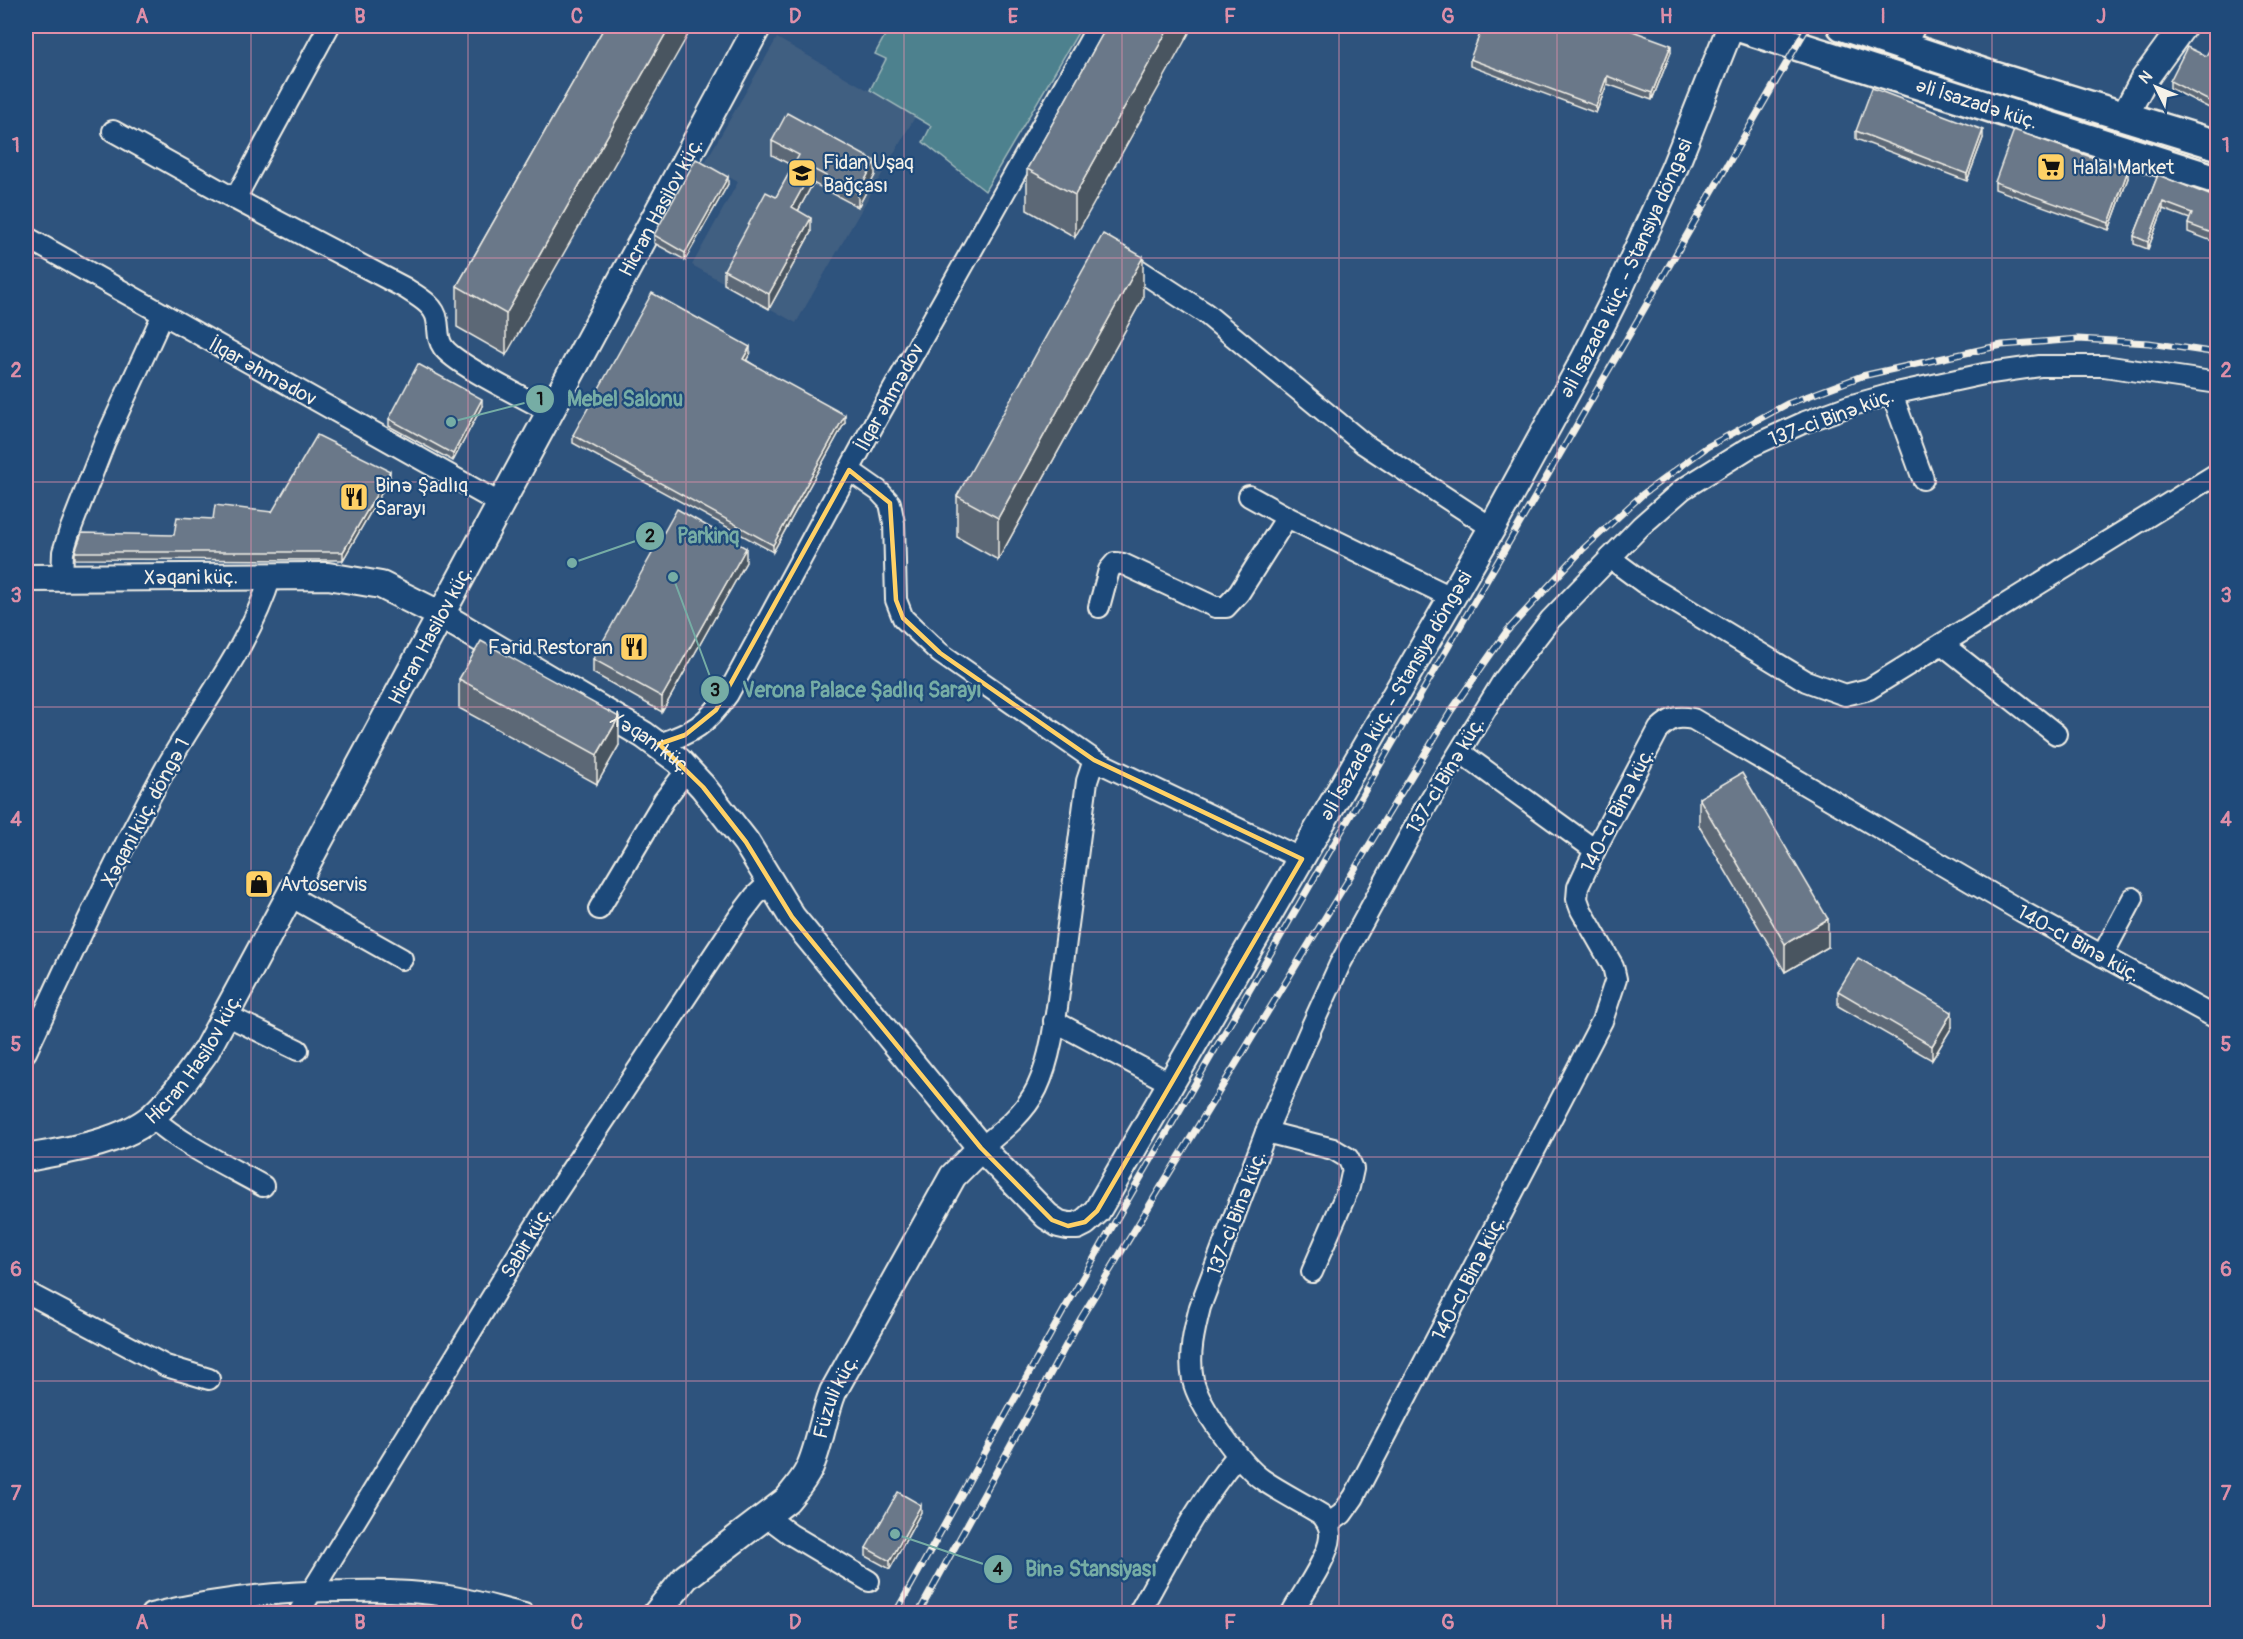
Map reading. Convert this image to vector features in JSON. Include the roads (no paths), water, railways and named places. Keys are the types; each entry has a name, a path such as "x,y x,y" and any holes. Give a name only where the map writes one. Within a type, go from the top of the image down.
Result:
{"main road":[{"name":"Əli İsazadə küç.","path":"1733,26 2217,180"},
{"name":"Əli İsazadə küç.","path":"1842,26 1910,36 1986,74 2217,144"},
{"path":"2114,147 2125,115"}],"street":[{"path":"235,199 329,26"},
{"name":"Hicran Hasilov küç.","path":"26,1158 89,1146 116,1136 151,1117 187,1078 206,1051 758,26"},
{"name":"İlqar Əhmədov","path":"659,744 685,735 702,725 716,710 758,641 849,470 1098,26"},
{"name":"Əli İsazadə küç. - Stansiya döngəsi","path":"981,1148 1052,1220 1068,1226 1077,1226 1097,1211 1302,859 1560,405 1619,290 1674,169 1733,26"},
{"path":"2125,115 2143,81 2183,26"},
{"path":"113,131 235,199 405,288 425,301 437,317 438,335 443,347 458,361 550,412"},
{"name":"İlqar Əhmədov","path":"26,237 501,504"},
{"path":"1107,249 1205,313 1364,444 1492,528"},
{"path":"62,579 63,552 69,533 105,441 163,314"},
{"name":"137-ci Binə küç.","path":"1328,1524 1322,1515 1262,1480 1237,1456 1199,1395 1193,1381 1191,1357 1200,1307 1266,1132 1340,964 1425,808 1503,681 1550,620 1641,526 1683,489 1752,446 1816,418 1892,394 1984,374 2040,366 2104,366 2217,383"},
{"path":"1892,394 1923,479"},
{"path":"849,470 879,490 890,503 894,523 896,600 903,618 940,652 1094,760 1302,859"},
{"path":"1610,558 1644,583 1806,681 1845,695 1869,689 2217,473"},
{"path":"1249,496 1451,597"},
{"path":"1099,607 1109,570 1115,563 1123,564 1215,607 1226,606 1239,594 1287,517"},
{"name":"Xəqani küç. döngə 1","path":"26,1052 125,844 163,773 252,625 271,576"},
{"name":"Xəqani küç.","path":"26,578 328,576 381,585 441,615 659,744 703,787 746,842 792,917 981,1148"},
{"path":"1942,644 2056,734"},
{"name":"140-cı Binə küç.","path":"1328,1524 1342,1514 1354,1497 1602,1021 1616,979 1613,966 1581,910 1577,899 1578,887 1594,850 1659,729 1669,720 1679,717 1693,719 2102,956 2217,1019"},
{"path":"1460,752 1594,850"},
{"path":"981,1148 1006,1128 1036,1090 1043,1072 1054,1021 1088,781 1094,760"},
{"path":"599,909 664,800 687,770"},
{"name":"Sabir küç.","path":"298,1614 559,1190 739,917 755,896 770,882"},
{"path":"290,896 402,959"},
{"path":"2102,956 2133,898"},
{"path":"226,1015 298,1050"},
{"path":"1054,1021 1170,1083"},
{"path":"151,1117 164,1129 263,1186"},
{"path":"1266,1132 1334,1149 1348,1158 1353,1169 1349,1187 1312,1272"},
{"name":"Füzuli küç.","path":"656,1614 686,1576 787,1500 809,1469 824,1414 833,1392 953,1176 981,1148"},
{"path":"26,1292 166,1366 209,1380"},
{"path":"1138,1614 1197,1510 1214,1483 1237,1456"},
{"path":"766,1516 790,1534 869,1581"},
{"path":"1291,1614 1315,1574 1329,1543 1331,1536 1328,1524"},
{"path":"151,1614 191,1604 255,1594 391,1590 436,1595 524,1614"}],"railway":[{"path":"895,1614 1064,1310 1808,26"},
{"path":"918,1614 1081,1318 1451,711 1507,631 1582,550 1643,494 1707,447 1787,404 1862,376 2002,345 2078,339 2149,343 2218,353"}],"place":[{"name":"Halal Market","path":"2051,167"},
{"name":"Fidan Uşaq Bağçası","path":"802,173"},
{"name":"Mebel Salonu","path":"451,422"},
{"name":"Binə Şadlıq Sarayı","path":"354,497"},
{"name":"Parkinq","path":"572,563"},
{"name":"Verona Palace Şadlıq Sarayı","path":"673,577"},
{"name":"Fərid Restoran","path":"634,647"},
{"name":"Avtoservis","path":"259,884"},
{"name":"Binǝ Stansiyası","path":"895,1534"}]}
